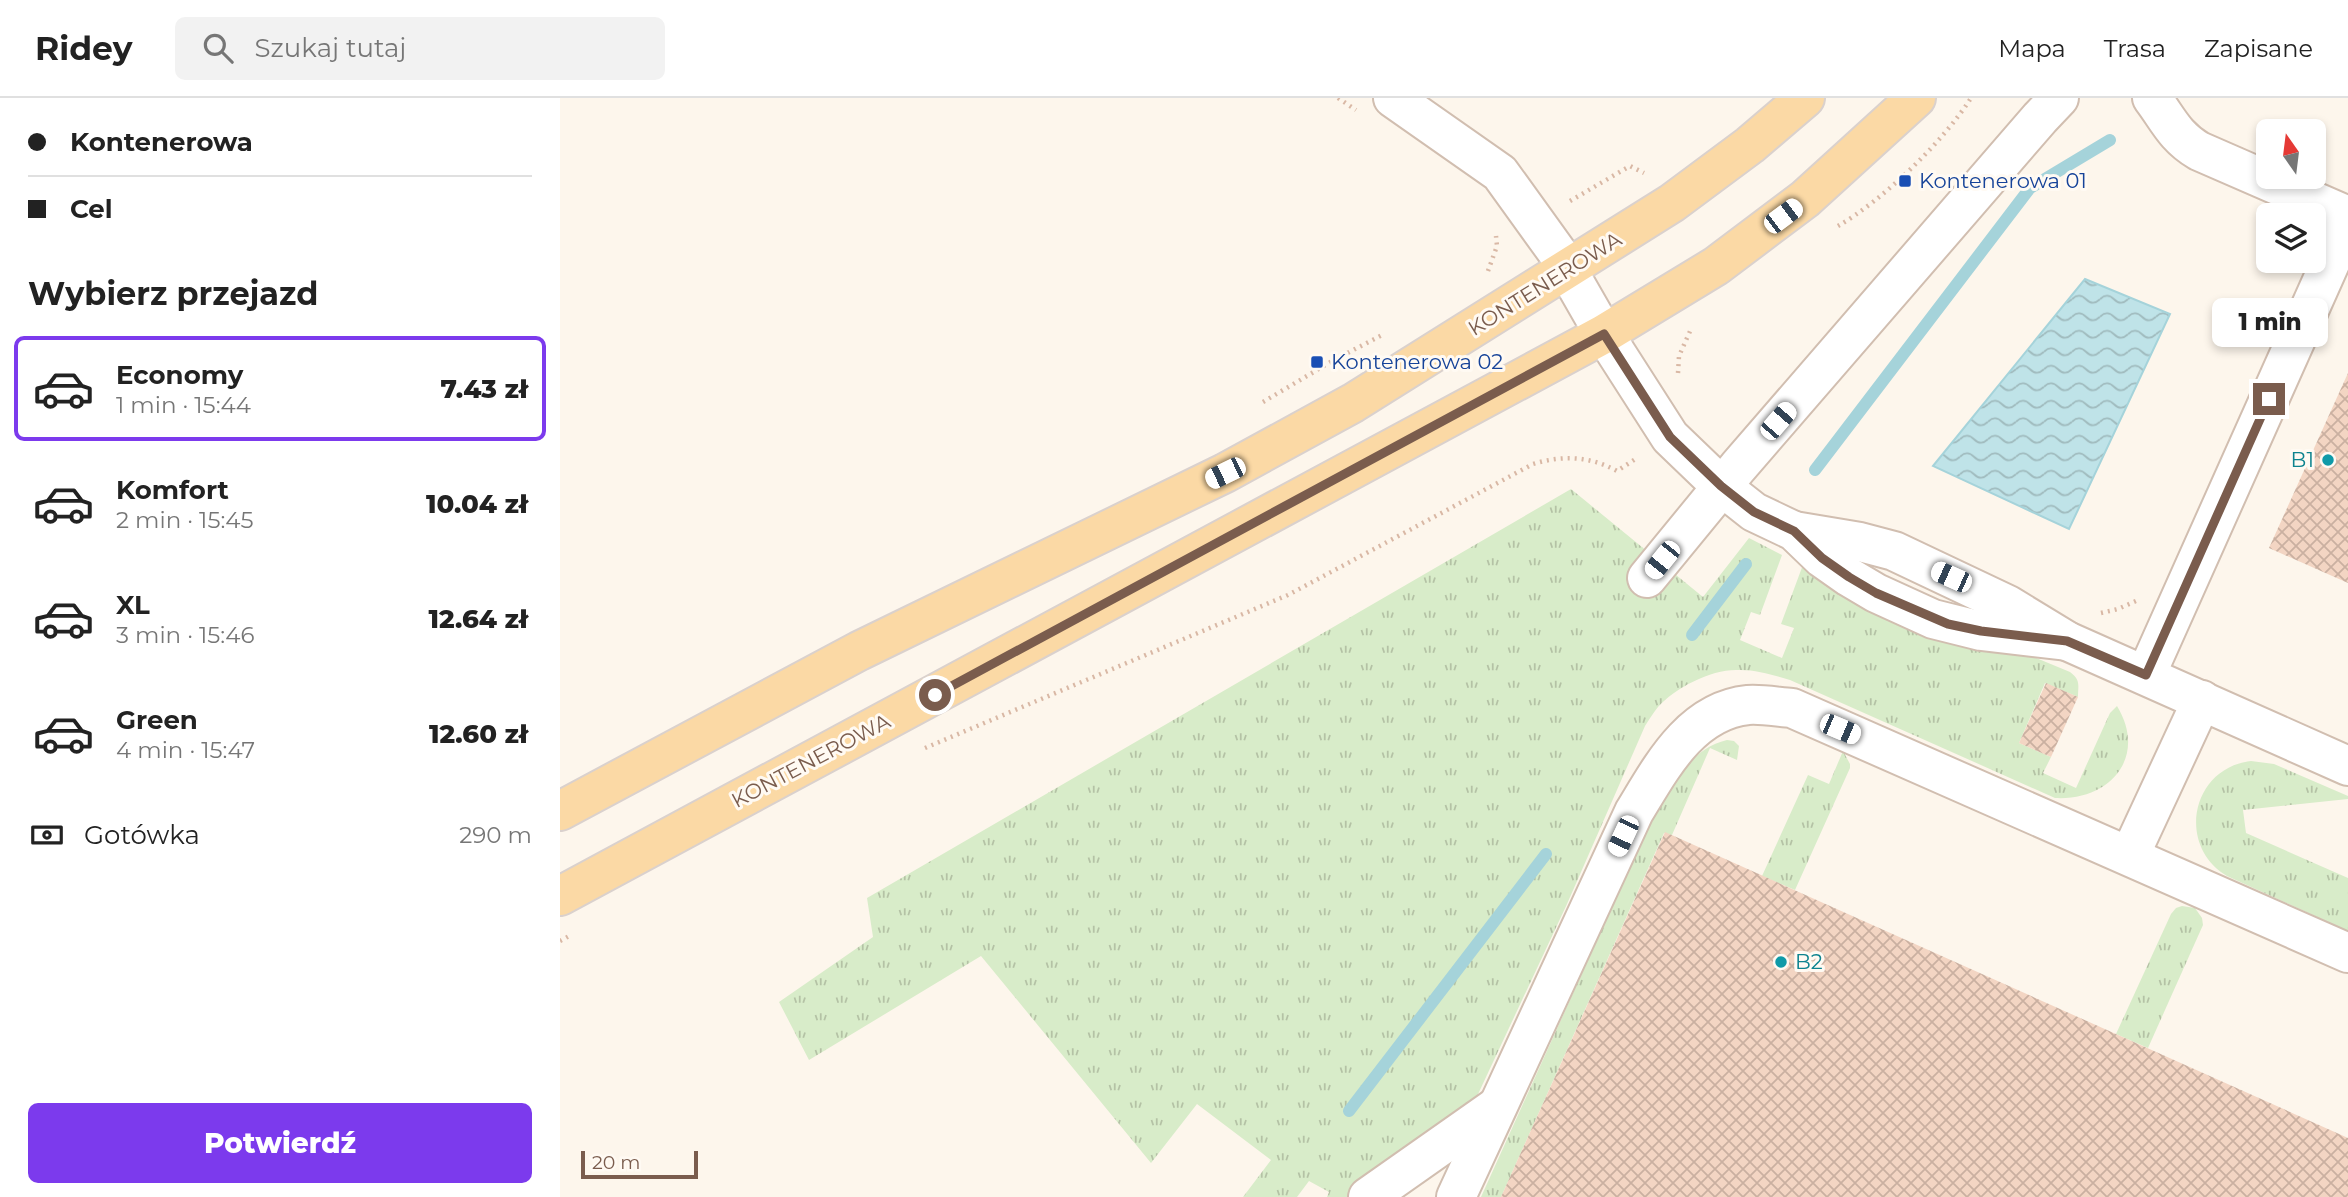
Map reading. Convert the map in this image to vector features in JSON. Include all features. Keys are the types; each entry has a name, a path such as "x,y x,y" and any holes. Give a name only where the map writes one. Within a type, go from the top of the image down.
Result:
{"main road":[{"name":"KONTENEROWA","path":"560,811 859,651 1225,473 1353,403 1672,203 1751,145 1805,98"},
{"name":"KONTENEROWA","path":"560,896 1604,334 1716,266 1805,200 1916,98"}],"lane":[{"path":"1392,98 1500,173 1568,270 1604,334 1670,437 1721,486 1754,512 1794,531 1822,558 1849,577 1876,593 1933,619 1981,631 2067,641 2348,766"},
{"path":"1647,578 1721,486 2059,98"},
{"path":"2152,98 2172,129 2188,145 2348,216"},
{"path":"2146,675 2348,223"},
{"path":"2130,855 2202,700"},
{"path":"1456,1197 1634,812 1671,753 1690,732 1715,715 1748,705 1792,708 2348,953"},
{"path":"1368,1197 1497,1106"}],"path":[{"path":"1568,202 1630,166 1647,174"},
{"path":"919,750 1288,595 1533,464 1556,458 1569,458 1594,461 1617,471 1670,437"},
{"path":"560,941 572,934"}],"green space":[{"path":"1571,489 1703,597 1749,538 1782,555 1760,615 1751,612 1740,640 1782,658 1794,628 1781,624 1804,562 2074,675 2078,683 2078,697 2045,683 2019,743 2051,757 2043,773 2076,788 2110,713 2117,706 2128,742 2126,758 2107,784 2075,797 2055,798 1790,680 1757,671 1736,670 1715,673 1683,687 1658,707 1645,726 1567,904 1472,1107 1351,1197 1327,1197 1329,1192 1309,1181 1297,1197 1243,1197 1271,1160 1197,1104 1151,1163 981,956 809,1060 779,1002 873,937 867,898"},
{"path":"1734,741 1739,746 1737,760 1710,748 1672,835 1664,833 1501,1197 1481,1197 1658,805 1695,757 1715,744"},
{"path":"1843,751 1850,768 1795,890 1762,876 1808,775 1829,784"},
{"path":"2251,761 2274,764 2348,796 2348,799 2243,810 2246,833 2348,878 2348,931 2227,876 2211,863 2201,846 2196,828 2197,810 2204,793 2215,778 2231,767"},
{"path":"2182,906 2195,908 2203,925 2148,1048 2116,1034 2171,914"}],"water":[{"path":"2085,279 2170,314 2069,529 1933,466"}],"building":[{"name":"B1","path":"2348,373 2348,583 2269,548"},
{"path":"2046,683 2078,697 2051,757 2019,743"},
{"name":"B2","path":"1665,832 2348,1138 2348,1197 1501,1197"}],"waterway":[{"path":"1815,470 2030,188 2110,140"},
{"path":"1692,635 1746,564"},
{"path":"1349,1111 1546,854"}],"place":[{"name":"Kontenerowa 01","path":"1905,181"},
{"name":"Kontenerowa 02","path":"1317,362"},
{"name":"B1","path":"2328,460"},
{"name":"B2","path":"1781,962"}],"route":[{"path":"935,695 1604,334 1670,437 1721,486 1754,512 1794,531 1822,558 1849,577 1876,593 1948,624 1965,629 2067,641 2146,675 2269,399"}]}
